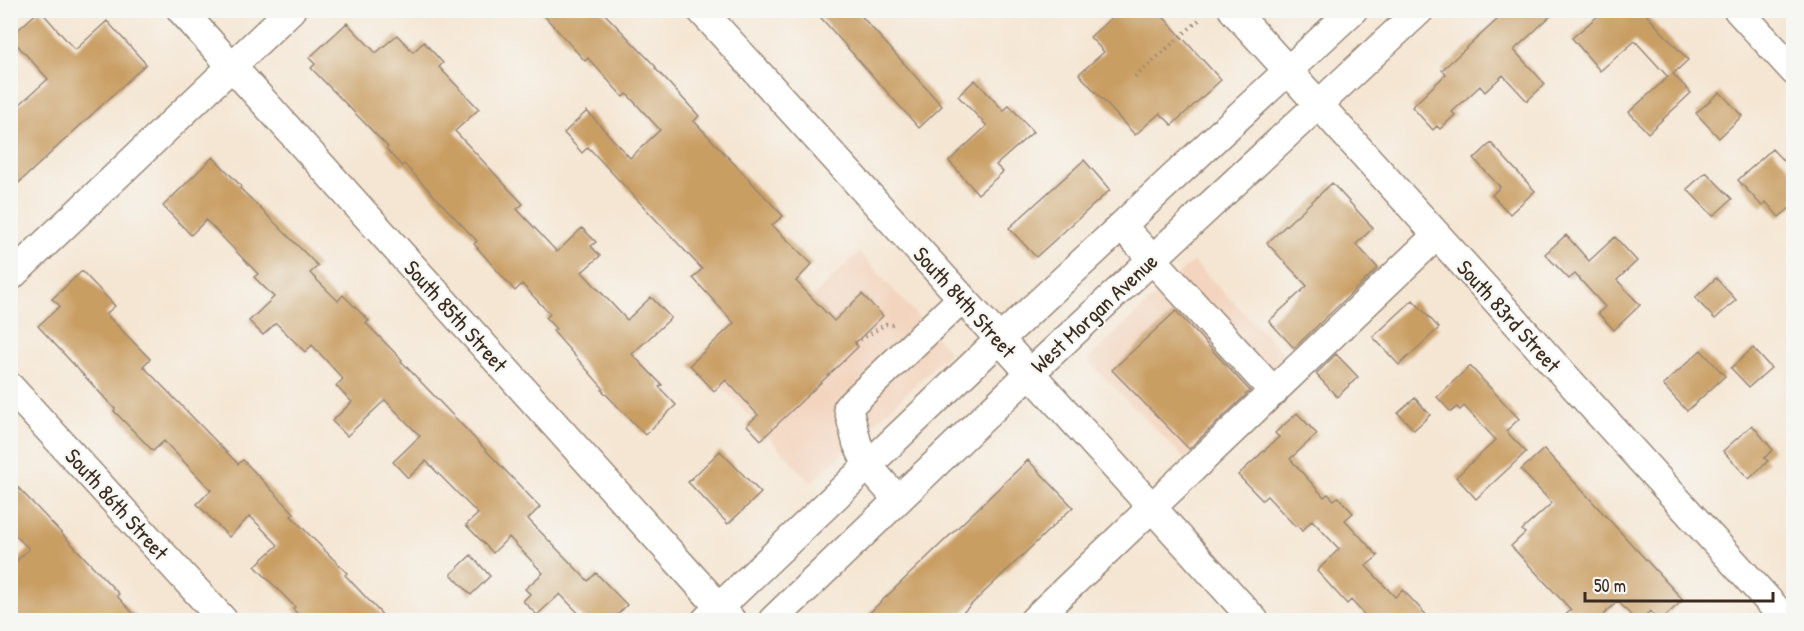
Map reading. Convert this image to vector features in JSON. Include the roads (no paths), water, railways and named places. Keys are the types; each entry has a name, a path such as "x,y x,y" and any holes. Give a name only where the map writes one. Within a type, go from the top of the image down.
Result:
{"street":[{"name":"South 85th Street","path":"181,10 719,616"},
{"path":"10,277 291,10"},
{"name":"South 84th Street","path":"701,10 1254,621"},
{"name":"South 83rd Street","path":"1233,10 1786,621"},
{"name":"West Morgan Avenue","path":"719,616 868,466 999,340 1353,10"},
{"name":"West Morgan Avenue","path":"773,621 1029,374 1420,10"},
{"path":"1738,10 1794,71"},
{"path":"1122,226 1274,392"},
{"path":"1034,621 1437,235"},
{"path":"898,500 868,466 857,443 848,407 962,298"},
{"name":"South 86th Street","path":"10,387 223,621"}]}
